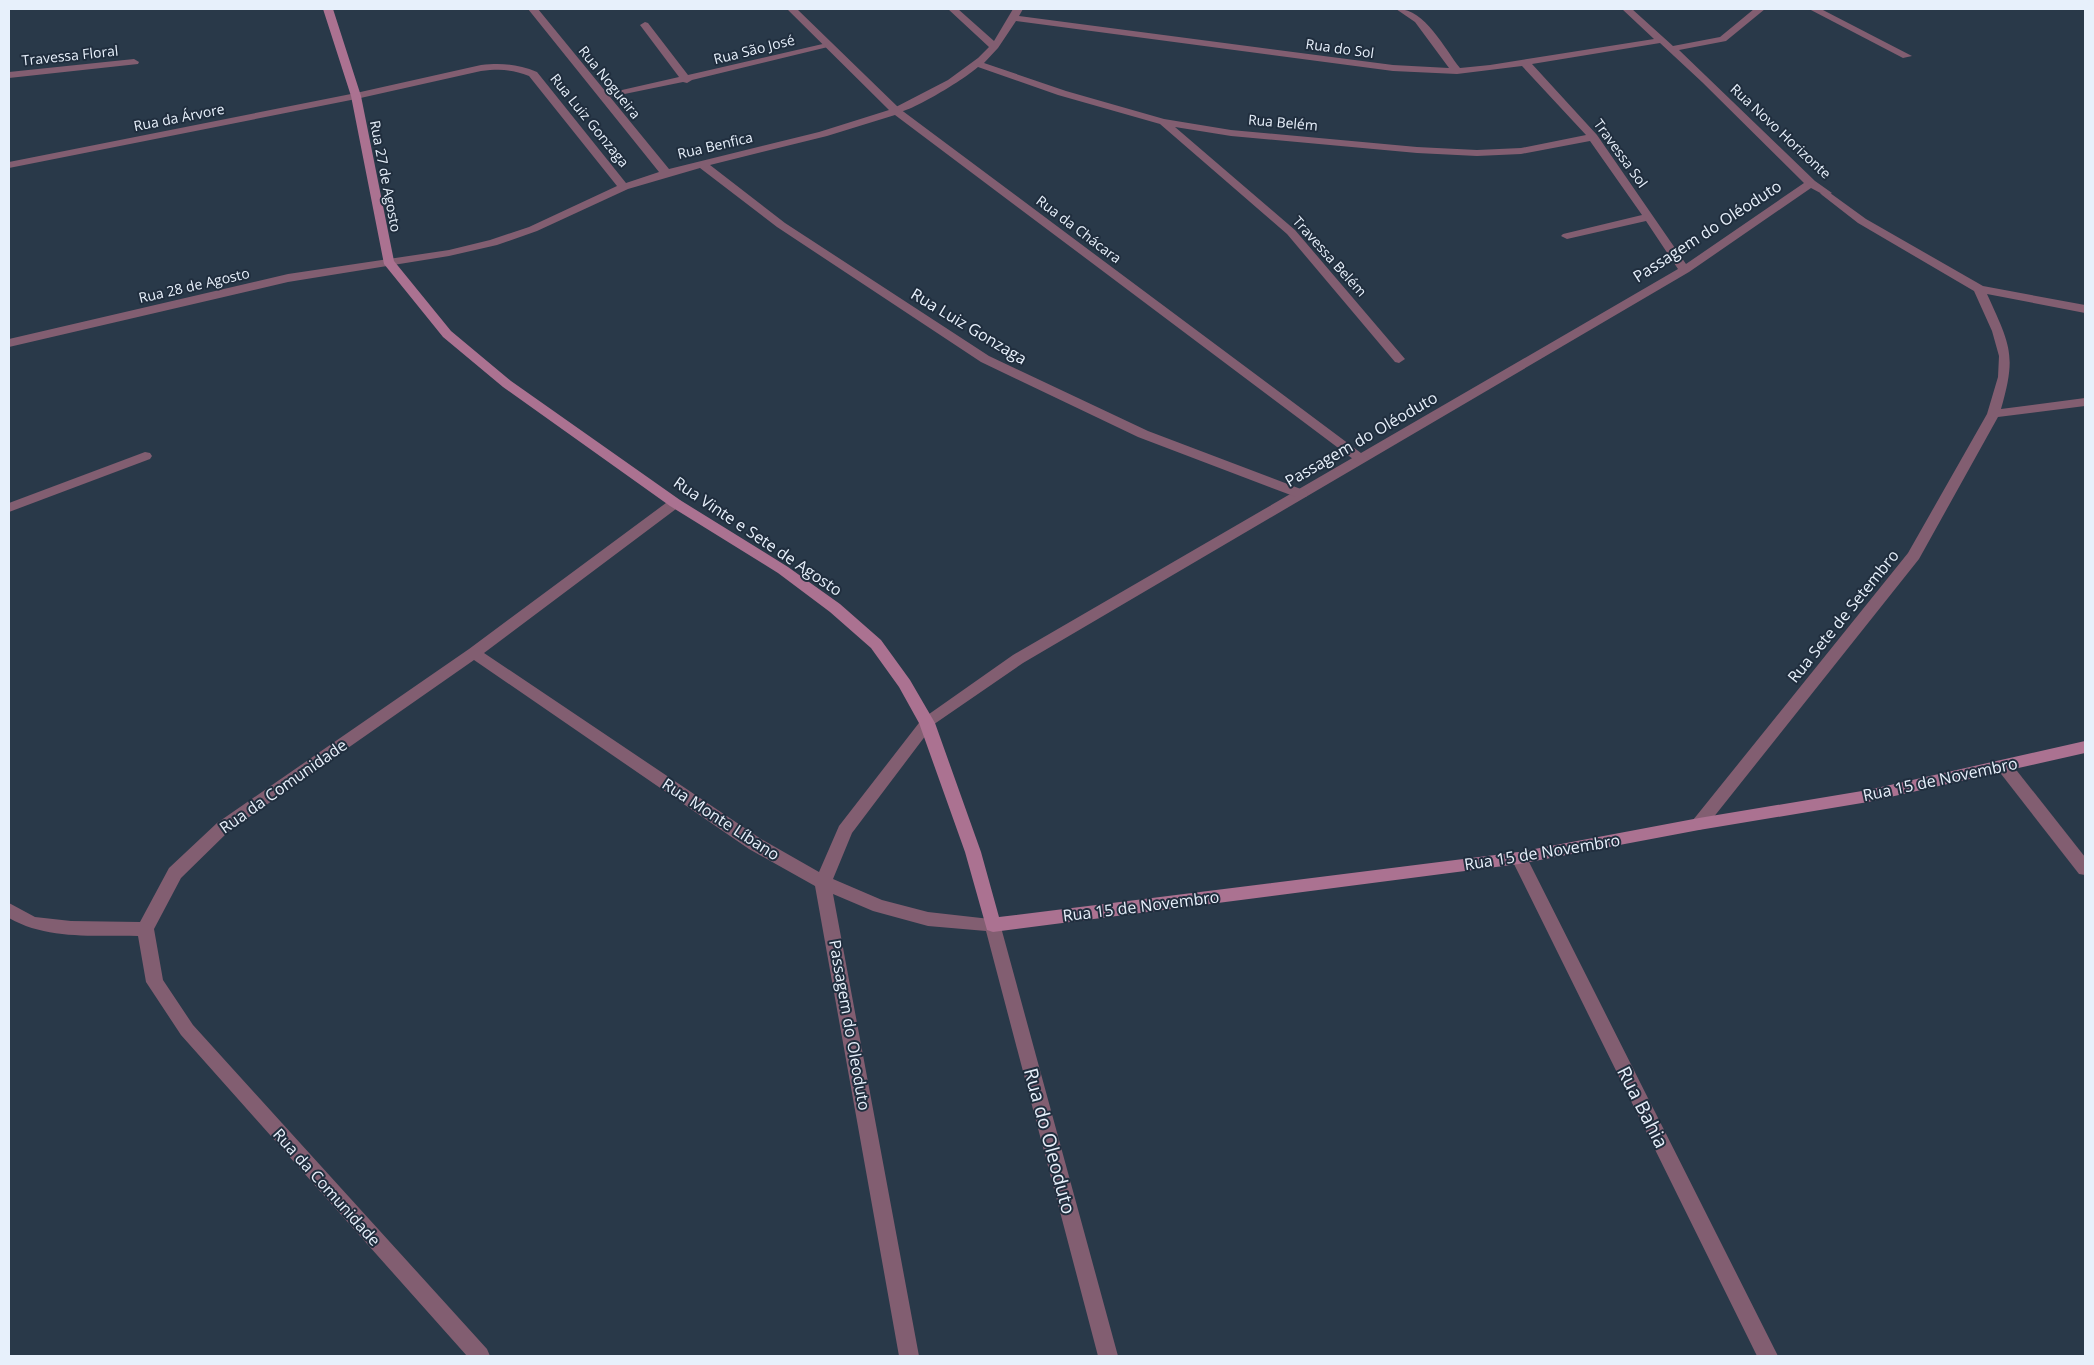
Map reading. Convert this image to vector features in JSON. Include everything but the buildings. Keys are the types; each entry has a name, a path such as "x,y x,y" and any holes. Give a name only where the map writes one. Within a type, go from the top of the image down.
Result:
{"street":[{"name":"Rua 27 de Agosto","path":"328,9 356,96 388,262"},
{"name":"Rua Nogueira","path":"533,9 666,173"},
{"name":"Rua da Chácara","path":"792,9 827,46 896,111 1362,459"},
{"path":"953,9 994,46"},
{"path":"1401,9 1418,20 1457,71"},
{"name":"Rua Novo Horizonte","path":"1627,9 1663,40 1811,183 1862,221 1979,289 2085,309"},
{"path":"1671,48 1723,39 1760,9"},
{"path":"1814,9 1907,56"},
{"name":"Rua Benfica","path":"388,262 449,253 493,243 533,229 624,187 666,173 700,163 823,134 896,111 960,78 978,64 994,46 1016,13"},
{"name":"Rua do Sol","path":"1016,13 1393,68 1457,71 1663,40"},
{"path":"645,25 687,80"},
{"name":"Rua São José","path":"604,97 687,80 827,46"},
{"name":"Travessa Floral","path":"9,74 134,62"},
{"name":"Travessa Sol","path":"1524,62 1593,137 1685,270"},
{"name":"Rua Belém","path":"978,64 1062,92 1163,122 1231,133 1417,150 1477,153 1521,151 1593,137"},
{"name":"Rua Luiz Gonzaga","path":"356,96 481,68 502,66 518,68 533,74 624,187"},
{"name":"Rua da Árvore","path":"9,165 356,96"},
{"name":"Travessa Belém","path":"1163,122 1291,232 1399,359"},
{"name":"Rua Luiz Gonzaga","path":"700,163 781,225 985,359 1072,402 1143,434 1301,494"},
{"name":"Passagem do Oléoduto","path":"927,722 1018,659 1685,270 1811,183"},
{"path":"1567,236 1649,217"},
{"name":"Rua 28 de Agosto","path":"9,343 288,278 388,262"},
{"name":"Rua Vinte e Sete de Agosto","path":"388,262 447,334 507,384 674,503 783,570 835,608 876,644 905,684 927,722 973,852 993,925"},
{"path":"1979,289 1998,331 2005,356 2004,377 1993,414 2085,402"},
{"name":"Rua Sete de Setembro","path":"1699,824 1914,556 1993,414"},
{"path":"9,508 145,456"},
{"name":"Rua da Comunidade","path":"480,1356 187,1030 155,982 145,929 176,874 223,827 474,653 674,503"},
{"name":"Rua Monte Líbano","path":"474,653 755,844 823,882 879,906 928,919 993,925"},
{"path":"823,882 845,830 927,722"},
{"name":"Rua 15 de Novembro","path":"993,925 1519,858 1699,824 1868,796 2085,747"},
{"path":"2004,766 2085,869"},
{"name":"Rua Bahia","path":"1519,858 1768,1356"},
{"name":"Passagem do Oleoduto","path":"823,882 909,1356"},
{"path":"9,910 32,923 71,928 145,929"},
{"name":"Rua do Oleoduto","path":"993,925 1108,1356"}]}
